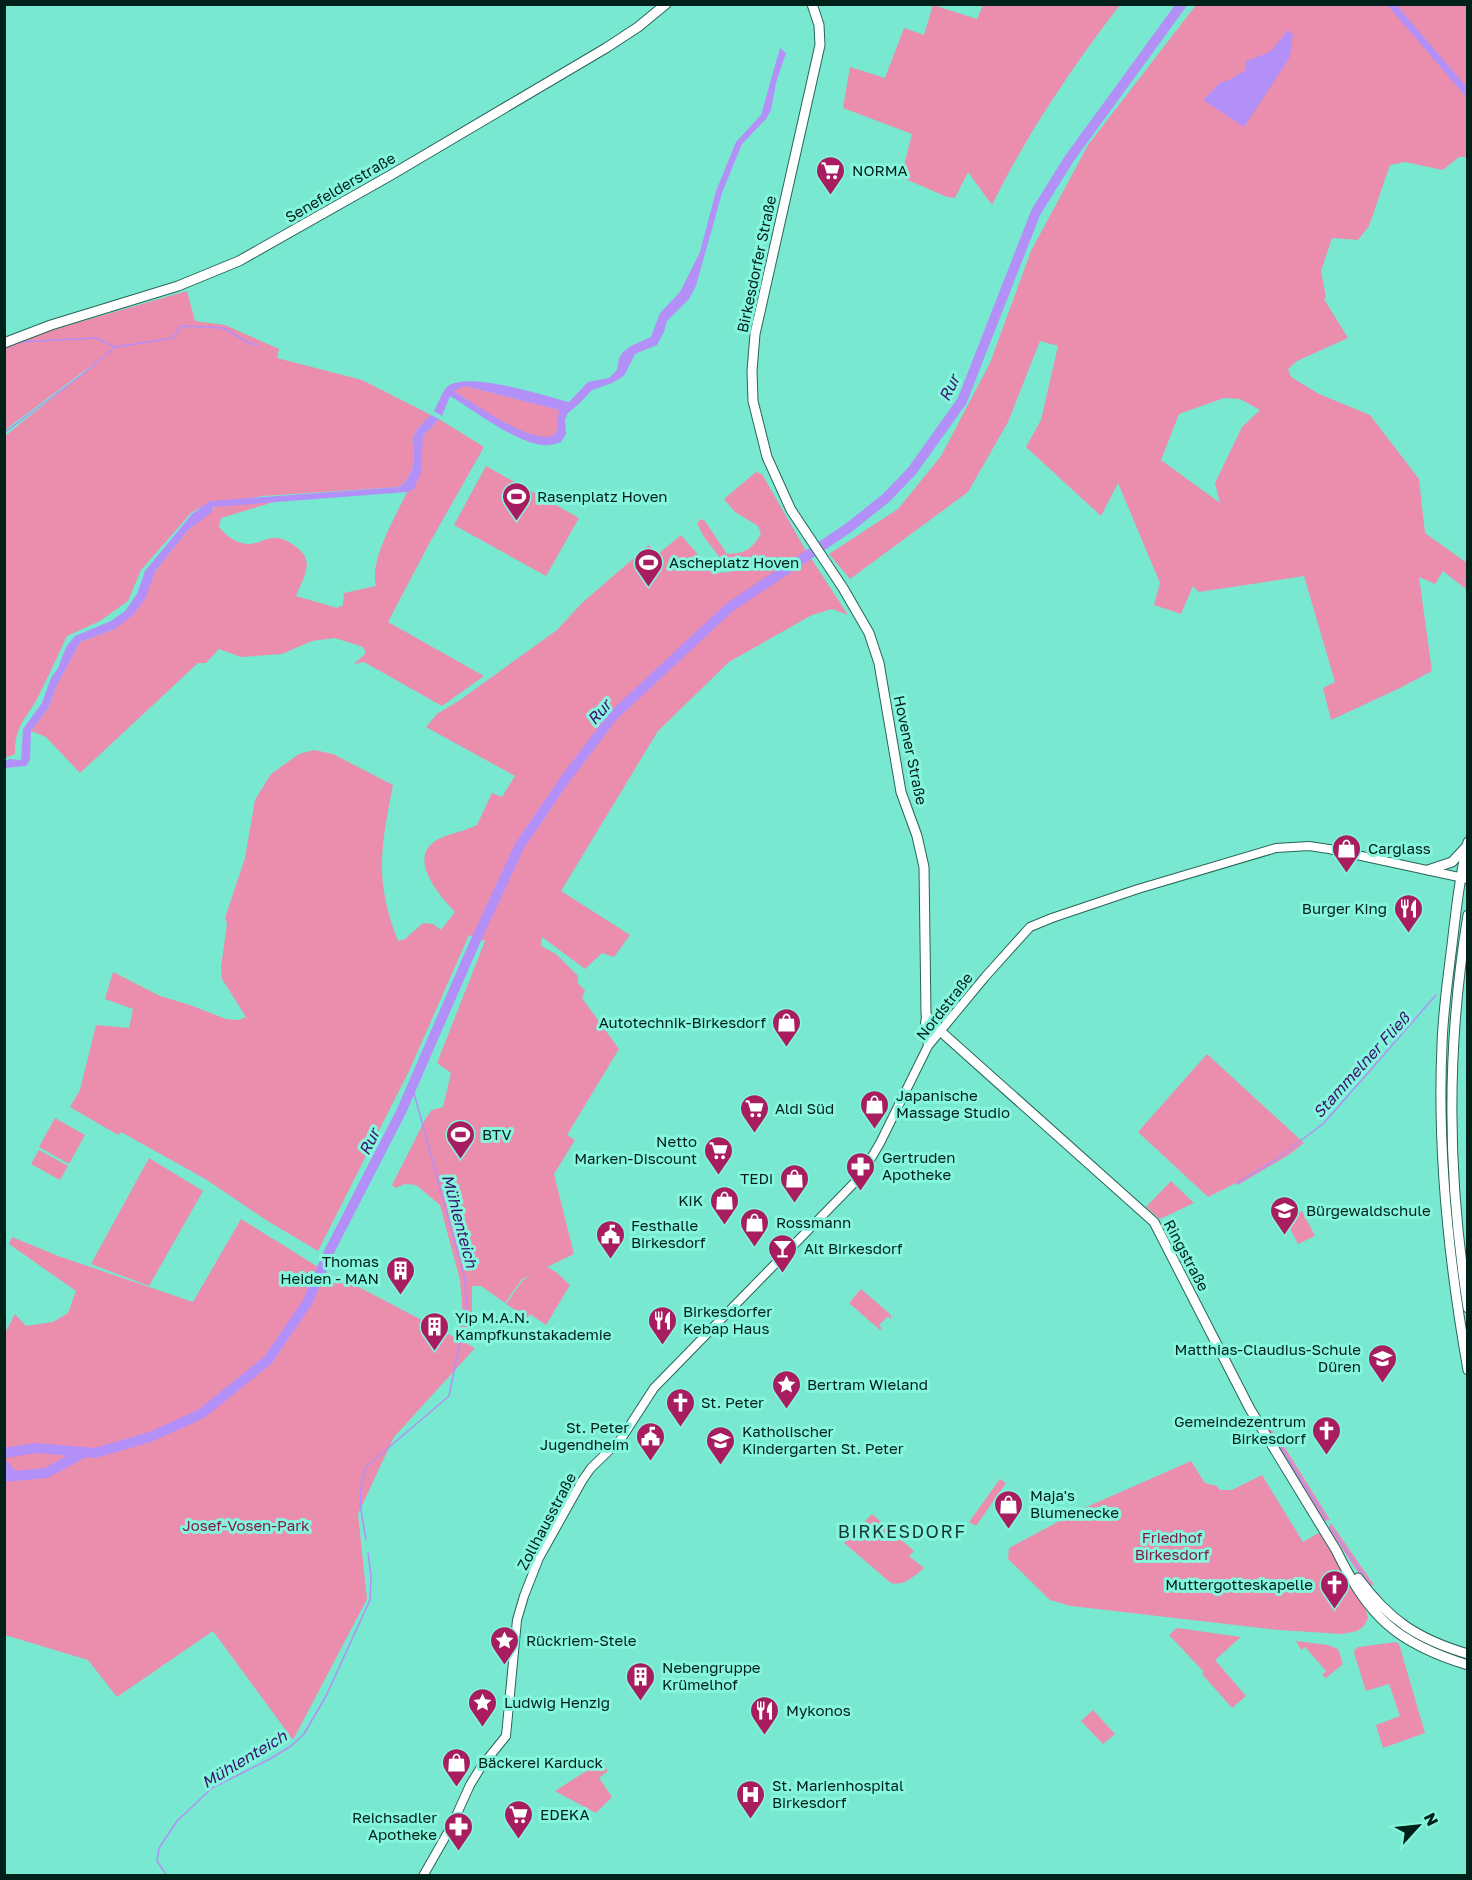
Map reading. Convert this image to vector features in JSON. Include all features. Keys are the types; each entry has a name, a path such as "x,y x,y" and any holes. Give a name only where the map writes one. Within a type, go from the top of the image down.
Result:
{"main road":[{"name":"Senefelderstraße","path":"4,344 51,325 188,283 259,250 615,43 666,4"},
{"name":"Birkesdorfer Straße","path":"801,525 784,498 767,457 753,401 752,371 754,341 761,304 820,45 819,26 812,4"},
{"name":"Hovener Straße","path":"801,525 843,588 869,633 879,663 902,792 921,850 925,885 926,1014"},
{"path":"1428,870 1452,862 1467,844"},
{"path":"1467,844 1444,1010 1441,1072 1441,1132 1451,1262 1467,1370"},
{"path":"1467,915 1451,1072 1453,1183 1467,1308"},
{"path":"926,1014 939,1032"},
{"name":"Ringstraße","path":"939,1032 1154,1222 1245,1400 1336,1550 1389,1620"},
{"path":"1389,1620 1424,1638 1467,1654"},
{"path":"1389,1620 1396,1633 1416,1646 1467,1665"}],"street":[{"name":"Nordstraße","path":"609,1451 624,1435 654,1388 860,1177 880,1143 928,1046 1011,946 1030,927 1138,889 1289,846 1329,849 1464,878"},
{"path":"926,1014 928,1046"},
{"name":"Zollhausstraße","path":"423,1875 451,1827 470,1785 506,1736 518,1620 535,1568 582,1481 591,1468 609,1451"}],"green space":[{"path":"933,5 977,19 983,5 1120,5 1051,102 992,205 968,172 955,198 947,197 901,177 912,134 843,108 850,67 885,78 904,28 924,35"},
{"path":"1196,5 1467,5 1467,157 1459,157 1443,170 1405,162 1390,165 1369,226 1358,240 1332,238 1321,271 1326,297 1324,299 1348,338 1297,361 1288,369 1291,377 1319,394 1370,415 1419,479 1425,533 1467,563 1467,590 1443,571 1435,584 1419,577 1432,671 1331,720 1323,688 1335,682 1304,576 1199,592 1193,586 1181,614 1154,605 1160,583 1118,483 1101,516 1026,447 1041,420 1058,346 1040,341 1008,422 968,492 850,579 829,554 898,509 941,456 990,363 1031,251 1088,145","holes":["1224,398 1240,399 1260,410 1242,427 1215,483 1220,503 1161,460 1179,414"]},
{"path":"187,291 195,321 225,325 279,349 277,358 362,380 431,415 420,425 414,435 411,472 399,487 263,496 201,507 191,513 141,570 128,601 100,621 67,636 35,703 19,728 15,754 5,758 5,436 102,358 5,430 5,348 31,336"},
{"path":"465,386 560,410 556,433 548,437 536,436 505,423 453,391"},
{"path":"439,419 484,447 388,622 484,676 442,706 364,662 354,664 366,653 363,647 335,638 312,641 282,654 241,657 219,649 206,663 198,663 80,773 46,737 31,731 49,707 56,687 80,642 115,629 150,583 156,570 188,530 215,506 274,502 221,518 219,527 226,535 240,543 250,544 279,538 295,546 305,557 307,563 305,575 296,596 337,608 343,605 344,593 376,586 376,564 385,538 407,492 414,489 423,436"},
{"name":"Rasenplatz Hoven","path":"486,466 579,518 546,576 454,525"},
{"path":"756,472 762,474 805,549 848,615 832,609 812,615 729,662 658,731 561,891 630,935 614,957 602,953 585,969 542,937 541,946 556,954 578,976 578,983 585,991 582,998 619,1049 567,1135 575,1140 554,1174 574,1254 547,1267 570,1285 546,1325 530,1314 527,1318 506,1304 523,1280 531,1275 522,1279 505,1303 481,1286 472,1286 472,1320 469,1338 459,1333 463,1317 460,1280 440,1205 416,1185 405,1184 396,1188 392,1185 426,1118 432,1110 443,1107 451,1073 437,1063 485,941 469,935 409,1071 318,1251 266,1220 207,1180 121,1132 118,1135 70,1107 80,1090 96,1025 129,1028 133,1009 105,999 113,972 160,996 226,1019 239,1020 246,1017 222,979 221,967 227,924 225,918 245,858 255,800 271,774 299,754 314,750 333,754 393,785 385,827 382,863 385,900 390,919 398,941 405,939 423,923 433,924 441,930 455,912 429,877 425,866 428,848 437,840 477,825 492,793 502,797 515,776 426,727 437,714 557,630 582,603 649,545 657,555 681,535 714,573 731,572 704,537 697,523 701,519 705,521 727,554 739,553 751,547 761,534 758,526 735,512 724,499"},
{"path":"1207,1054 1304,1143 1238,1185 1236,1183 1208,1197 1138,1132"},
{"path":"55,1118 85,1135 69,1164 39,1147"},
{"path":"39,1150 68,1166 60,1180 31,1164"},
{"path":"149,1158 203,1191 149,1286 91,1264"},
{"path":"1171,1181 1194,1203 1160,1219 1146,1207"},
{"path":"1302,1211 1315,1236 1298,1244 1285,1219"},
{"name":"Josef-Vosen-Park","path":"241,1219 334,1277 336,1275 475,1348 394,1437 358,1514 367,1599 293,1740 213,1631 117,1697 88,1660 5,1635 5,1333 15,1314 26,1326 53,1322 68,1313 76,1291 9,1244 12,1237 58,1256 193,1302"},
{"path":"861,1289 891,1315 891,1319 888,1316 879,1325 882,1328 880,1330 849,1303"},
{"path":"1262,1420 1279,1438 1330,1520 1324,1521 1273,1440 1275,1437 1272,1438"},
{"name":"Friedhof Birkesdorf","path":"1191,1461 1205,1483 1217,1486 1220,1490 1232,1490 1262,1475 1303,1542 1322,1531 1365,1607 1368,1618 1364,1626 1357,1631 1342,1634 1279,1630 1071,1606 1050,1600 1008,1559 1009,1548 1082,1509"},
{"path":"1000,1479 1006,1483 976,1526 969,1522"},
{"path":"872,1514 914,1551 909,1556 924,1568 909,1580 896,1584 891,1583 844,1543"},
{"path":"1331,1523 1374,1585 1368,1587 1328,1528"},
{"path":"1177,1628 1241,1637 1215,1660 1246,1696 1232,1708 1202,1674 1204,1672 1169,1635"},
{"path":"1296,1641 1328,1645 1338,1649 1343,1664 1326,1678 1322,1675 1326,1671 1305,1647 1301,1650"},
{"path":"1396,1642 1399,1644 1425,1733 1383,1748 1376,1725 1400,1716 1389,1684 1366,1691 1354,1653 1359,1647"},
{"path":"1093,1710 1115,1734 1103,1744 1081,1721"},
{"path":"602,1761 608,1771 599,1778 612,1797 596,1813 555,1791"}],"shaded area":[{"path":"1288,30 1293,35 1290,57 1244,127 1203,100 1221,82 1246,70 1246,61 1270,52"},
{"path":"780,48 786,53 776,83 771,110 766,119 742,144 722,193 696,286 689,299 667,321 657,345 635,354 624,376 592,390 568,413 565,419 566,434 561,442 552,445 532,443 495,425 450,396 442,416 434,411 445,389 457,383 471,381 506,386 569,402 588,382 609,378 617,370 619,358 623,352 651,337 660,313 680,292 700,252 716,191 736,142 761,115","holes":["465,386 559,410 556,433 548,437 536,435 505,422 454,391"]},
{"path":"431,415 439,419 423,436 421,472 414,489 407,492 213,507 212,512 188,530 156,570 145,599 133,615 115,629 80,642 56,687 49,707 31,731 30,760 26,766 5,768 5,761 21,760 23,729 42,703 66,647 75,636 111,621 125,611 137,594 145,571 192,514 210,501 399,487 409,476 412,467 414,435 420,425"}],"waterway":[{"name":"Rur","path":"4,1453 36,1448 95,1453 150,1437 201,1414 268,1360 307,1303 330,1250 401,1112 520,845 566,778 614,715 730,607 847,529 886,498 912,471 962,401 1036,212 1069,159 1182,4"},
{"path":"1391,4 1468,94"},
{"path":"21,342 96,338 115,347 173,338 181,326 223,328 257,345"},
{"path":"4,433 82,375 115,347"},
{"name":"Stammelner Fließ","path":"1237,1183 1274,1161 1324,1123 1436,995"},
{"name":"Mühlenteich","path":"366,1539 360,1495 366,1467 449,1396 459,1347 465,1333 467,1304 464,1275 412,1086"},
{"path":"1277,1441 1326,1519"},
{"name":"Rur","path":"4,1477 46,1473 83,1453"},
{"name":"Rur","path":"4,1465 13,1476"},
{"path":"1330,1527 1370,1585"},
{"name":"Mühlenteich","path":"167,1876 157,1861 159,1848 177,1821 212,1788 270,1759 291,1746 304,1734 326,1696 370,1600 371,1576 368,1553"},
{"path":"1375,1591 1381,1598"}],"place":[{"name":"NORMA","path":"831,196"},
{"name":"Rasenplatz Hoven","path":"516,522"},
{"name":"Ascheplatz Hoven","path":"648,588"},
{"name":"Carglass","path":"1347,874"},
{"name":"Burger King","path":"1408,934"},
{"name":"Autotechnik-Birkesdorf","path":"787,1048"},
{"name":"Japanische Massage Studio","path":"875,1130"},
{"name":"Aldi Süd","path":"754,1134"},
{"name":"BTV","path":"461,1160"},
{"name":"Netto Marken-Discount","path":"718,1176"},
{"name":"Gertruden Apotheke","path":"861,1192"},
{"name":"TEDi","path":"794,1204"},
{"name":"KiK","path":"724,1226"},
{"name":"Bürgewaldschule","path":"1285,1236"},
{"name":"Rossmann","path":"755,1248"},
{"name":"Festhalle Birkesdorf","path":"610,1260"},
{"name":"Alt Birkesdorf","path":"783,1274"},
{"name":"Thomas Heiden - MAN","path":"400,1296"},
{"name":"Birkesdorfer Kebap Haus","path":"662,1346"},
{"name":"Yip M.A.N. Kampfkunstakademie","path":"434,1352"},
{"name":"Matthias-Claudius-Schule Düren","path":"1382,1384"},
{"name":"Bertram Wieland","path":"786,1410"},
{"name":"St. Peter","path":"680,1428"},
{"name":"Gemeindezentrum Birkesdorf","path":"1327,1456"},
{"name":"St. Peter Jugendheim","path":"650,1462"},
{"name":"Katholischer Kindergarten St. Peter","path":"721,1466"},
{"name":"Maja's Blumenecke","path":"1009,1530"},
{"name":"Muttergotteskapelle","path":"1334,1610"},
{"name":"Rückriem-Stele","path":"505,1666"},
{"name":"Nebengruppe Krümelhof","path":"641,1702"},
{"name":"Ludwig Henzig","path":"483,1728"},
{"name":"Mykonos","path":"765,1736"},
{"name":"Bäckerei Karduck","path":"457,1788"},
{"name":"St. Marienhospital Birkesdorf","path":"751,1820"},
{"name":"EDEKA","path":"519,1840"},
{"name":"Reichsadler Apotheke","path":"458,1852"}],"district":[{"name":"BIRKESDORF","path":"902,1531"}]}
